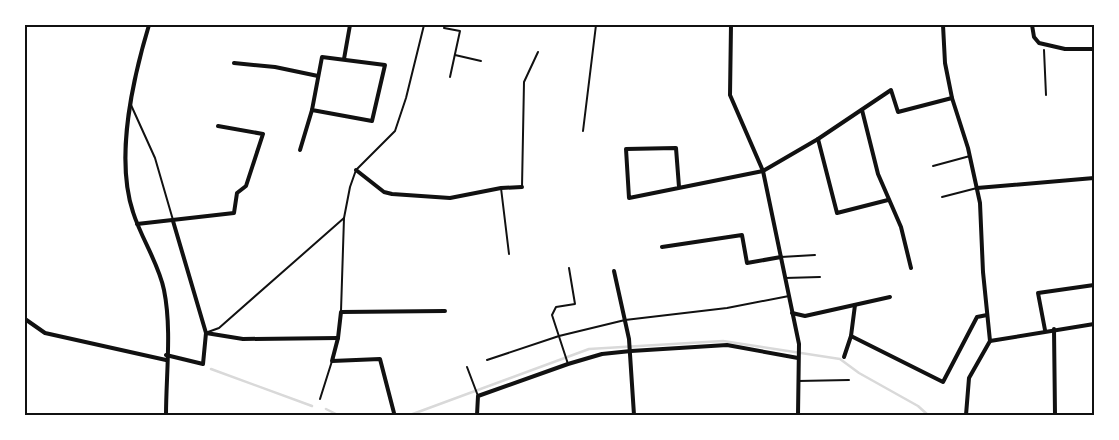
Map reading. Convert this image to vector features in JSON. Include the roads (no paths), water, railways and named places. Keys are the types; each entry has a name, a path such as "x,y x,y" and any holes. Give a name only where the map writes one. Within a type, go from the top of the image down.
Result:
{"street":[{"path":"149,25 131,105 127,150 128,185 137,224 164,289 167,339 166,415"},
{"path":"344,60 350,25"},
{"path":"731,25 730,95 763,171 799,344 798,415"},
{"path":"943,25 945,63 952,98 970,156 980,203 986,315 990,341 969,378 966,415"},
{"path":"1032,25 1034,37 1039,44 1066,49 1094,49"},
{"path":"300,150 312,110 322,56 385,65 372,121 312,110"},
{"path":"234,63 318,76"},
{"path":"679,187 676,148 626,149 629,198 763,171 818,138 891,90 898,112 952,98"},
{"path":"862,110 878,174 901,227 911,268"},
{"path":"137,224 234,212 237,193 246,186 263,134 218,126"},
{"path":"818,138 837,213 888,200"},
{"path":"356,170 384,192 392,194 450,198 502,188 522,187"},
{"path":"977,188 1094,178"},
{"path":"25,319 45,333 203,364 206,333 173,221"},
{"path":"662,247 742,235 746,263 781,257"},
{"path":"614,271 629,339 634,415"},
{"path":"1045,330 1038,293 1094,285"},
{"path":"792,312 805,316 890,297"},
{"path":"844,357 851,336 856,305"},
{"path":"394,413 380,359 332,361 338,338 341,312 444,311"},
{"path":"851,336 943,382 976,317 986,315"},
{"path":"990,341 1045,330 1094,324"},
{"path":"1054,329 1055,415"},
{"path":"206,333 242,339 338,338"},
{"path":"478,415 478,396 602,354 727,345 798,358"}],"lane":[{"path":"341,312 344,218 356,170 395,131 406,98 424,25"},
{"path":"445,25 444,28 460,31 450,77"},
{"path":"584,131 596,25"},
{"path":"522,187 524,82 538,52"},
{"path":"455,55 481,61"},
{"path":"131,105 155,158 173,221"},
{"path":"933,166 970,156"},
{"path":"502,188 509,254"},
{"path":"942,197 977,188"},
{"path":"206,333 219,328 344,218"},
{"path":"781,257 816,255"},
{"path":"568,364 552,315 556,307 575,304 569,268"},
{"path":"785,278 820,277"},
{"path":"487,360 559,336 625,320 726,308 789,296"},
{"path":"320,399 332,361"},
{"path":"467,367 478,396"},
{"path":"798,381 849,380"}],"waterway":[{"path":"410,415 589,349 723,341 840,359 859,373 918,406 928,415"},
{"path":"211,369 312,406"},
{"path":"326,409 338,415"}]}
